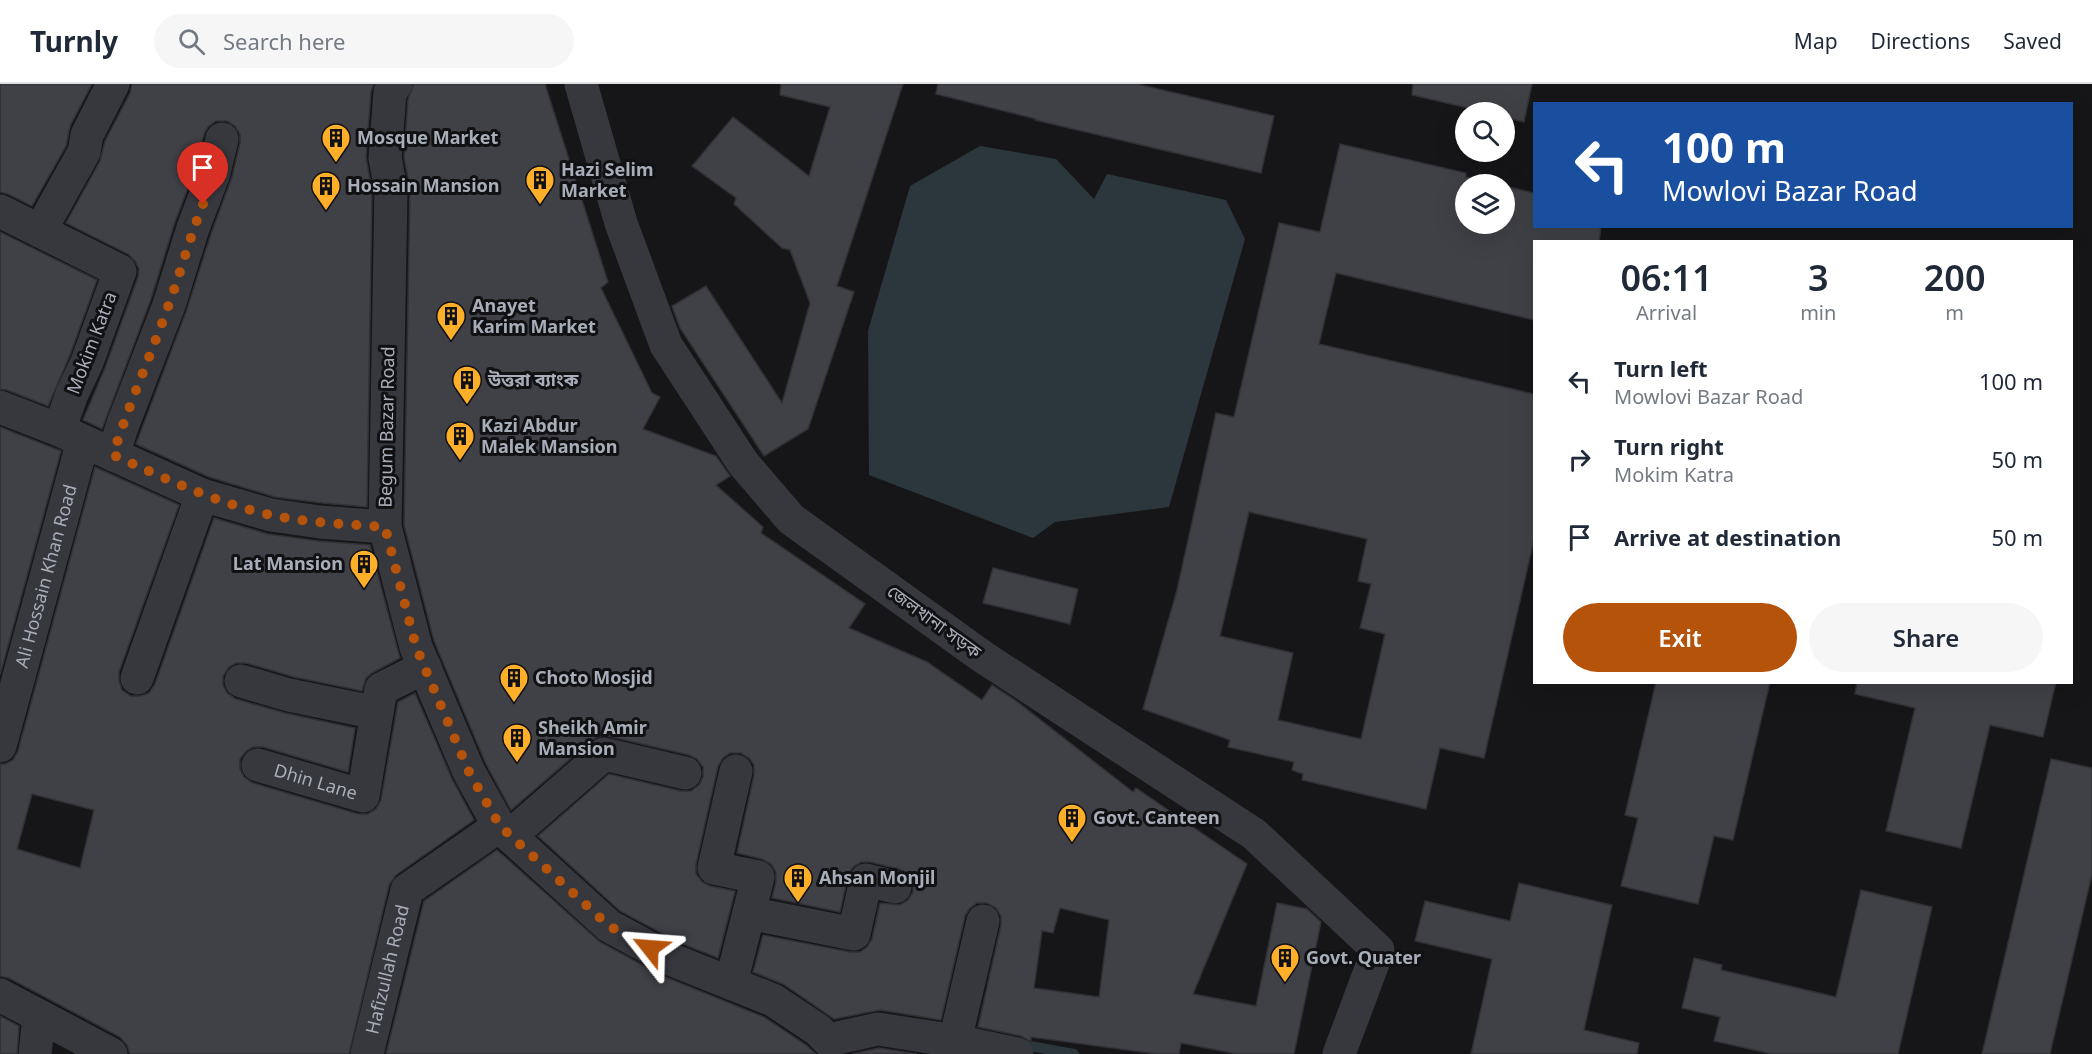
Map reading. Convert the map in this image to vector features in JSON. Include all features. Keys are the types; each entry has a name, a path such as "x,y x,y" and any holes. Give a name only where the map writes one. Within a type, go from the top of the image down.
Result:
{"street":[{"path":"40,231 84,152 87,135 113,84"},
{"name":"জেলখানা সড়ক","path":"581,84 621,223 666,345 743,463 791,519 810,533 983,657 1254,834 1378,950 1339,1054"},
{"name":"Begum Bazar Road","path":"390,87 385,158 391,189 385,527 416,647 469,772 505,831 609,926 670,959 773,1000 818,1030 824,1049"},
{"path":"113,455 169,305 193,228 214,173 222,139"},
{"name":"Mokim Katra","path":"0,211 120,271 87,362 72,394 71,436"},
{"path":"0,407 202,495 271,515 320,522 385,527"},
{"name":"Ali Hossain Khan Road","path":"0,746 71,436"},
{"path":"137,678 202,495"},
{"name":"Dhin Lane","path":"258,765 363,796 381,689 425,667"},
{"path":"241,681 289,696 377,713"},
{"name":"Hafizullah Road","path":"367,1054 406,890 505,831 604,754 685,773"},
{"path":"731,983 758,877 714,868 736,771"},
{"path":"749,913 854,934 866,880 895,887"},
{"path":"955,1041 983,921"},
{"path":"0,995 111,1054"},
{"path":"34,1054 39,1017"},
{"path":"824,1049 878,1029 955,1041 1017,1054"}],"shaded area":[{"path":"980,146 1056,159 1094,199 1107,174 1226,200 1245,239 1169,507 1055,522 1033,538 869,475 868,331 910,186"}],"building":[{"path":"0,84 92,84 70,126 66,146 32,206 0,192"},
{"path":"132,84 374,84 371,91 366,157 372,191 367,507 275,497 209,477 136,444 186,312 232,177 240,134 235,126 227,121 216,121 208,127 204,134 196,167 175,222 151,299 102,429 83,420 105,368 139,269 128,254 66,223 100,161 105,141 130,93"},
{"path":"414,84 545,84 608,282 601,288 652,393 660,397 643,429 716,456 730,476 716,485 763,527 761,533 865,604 849,628 927,662 982,700 992,685 1015,700 1133,792 1136,788 1247,864 1193,994 1256,1006 1277,903 1307,909 1321,922 1294,1054 1237,1054 1181,1043 1179,1054 1157,1054 1031,1037 1031,1042 1021,1036 978,1027 1001,925 1001,916 996,908 987,903 977,903 969,909 965,916 941,1020 880,1010 834,1019 783,984 753,972 763,935 860,952 872,939 880,903 900,905 908,900 913,892 913,881 907,873 899,869 861,862 853,867 848,875 840,912 772,898 776,872 771,864 762,859 737,853 754,775 754,765 741,753 730,753 718,766 696,864 696,874 702,882 735,891 718,958 678,942 620,911 538,836 609,774 681,791 691,791 699,785 703,777 703,767 697,759 689,755 608,736 599,736 511,810 486,764 434,641 404,525 410,189 404,157 408,99","holes":["1060,908 1109,920 1099,997 1034,988 1042,931 1053,933"]},
{"path":"781,84 903,84 837,286 854,292 808,429 764,456 680,328 672,306 706,286 782,403 810,303 790,250 782,248 734,204 736,198 692,166 733,117 809,176 830,107 780,95"},
{"path":"938,84 1137,84 1274,116 1261,173 1035,120 936,94"},
{"path":"1413,84 1532,84 1524,122 1515,120 1515,102 1455,102 1455,105 1412,95"},
{"path":"1340,144 1466,173 1455,174 1455,234 1515,234 1515,189 1533,193 1533,228 1601,228 1599,240 1533,240 1533,320 1336,273 1319,344 1533,394 1533,544 1484,758 1440,748 1426,809 1302,780 1303,774 1292,770 1294,762 1228,747 1230,740 1143,709 1177,590 1216,413 1234,417 1279,223 1320,232","holes":["1249,512 1367,539 1358,581 1371,584 1360,628 1385,634 1361,739 1278,720 1293,653 1220,636"]},
{"path":"0,232 97,280 70,355 48,406 0,389"},
{"path":"0,427 61,451 0,675"},
{"path":"95,467 179,505 119,672 122,690 131,696 140,696 149,693 155,684 214,518 268,534 370,545 400,658 366,678 362,691 294,677 246,663 236,663 229,667 223,676 223,685 227,693 236,699 285,713 355,728 348,772 263,747 253,747 246,751 240,759 240,769 244,777 253,783 358,814 368,814 376,809 381,800 398,702 415,693 452,779 474,820 396,875 389,885 349,1054 130,1054 127,1045 120,1037 9,978 0,976 0,764 13,760 18,751","holes":["32,794 94,810 80,868 17,849"]},
{"path":"993,568 1078,589 1070,624 983,603"},
{"path":"1656,684 1770,684 1733,840 1714,836 1698,904 1621,886 1638,818 1625,815"},
{"path":"1857,684 2056,684 2043,737 1990,725 1961,848 1886,831 1915,708 1855,694"},
{"path":"2051,759 2092,768 2092,874 2050,1054 1982,1054"},
{"path":"497,850 600,942 663,976 764,1017 816,1054 386,1054 424,901"},
{"path":"1519,883 1612,905 1584,1030 1639,1043 1637,1054 1471,1054 1492,959 1415,941 1425,901 1510,921"},
{"path":"1861,890 1932,907 1898,1054 1772,1054 1714,1041 1720,1017 1682,1008 1694,958 1722,965 1721,970 1836,997"},
{"path":"0,1016 19,1026 17,1054 0,1054"},
{"path":"879,1048 917,1054 852,1054"}],"waterway":[{"path":"1019,1044 1074,1054"}],"place":[{"name":"Mosque Market","path":"336,164"},
{"name":"Hazi Selim Market","path":"540,206"},
{"name":"Hossain Mansion","path":"326,212"},
{"name":"Anayet Karim Market","path":"451,342"},
{"name":"উত্তরা ব্যাংক","path":"467,406"},
{"name":"Kazi Abdur Malek Mansion","path":"460,462"},
{"name":"Lat Mansion","path":"364,590"},
{"name":"Choto Mosjid","path":"514,704"},
{"name":"Sheikh Amir Mansion","path":"517,764"},
{"name":"Govt. Canteen","path":"1072,844"},
{"name":"Ahsan Monjil","path":"798,904"},
{"name":"Govt. Quater","path":"1285,984"}],"route":[{"path":"203,204 193,228 169,305 113,455 202,495 271,515 320,522 385,527 416,647 469,772 500,826 609,926 650,948"}]}
